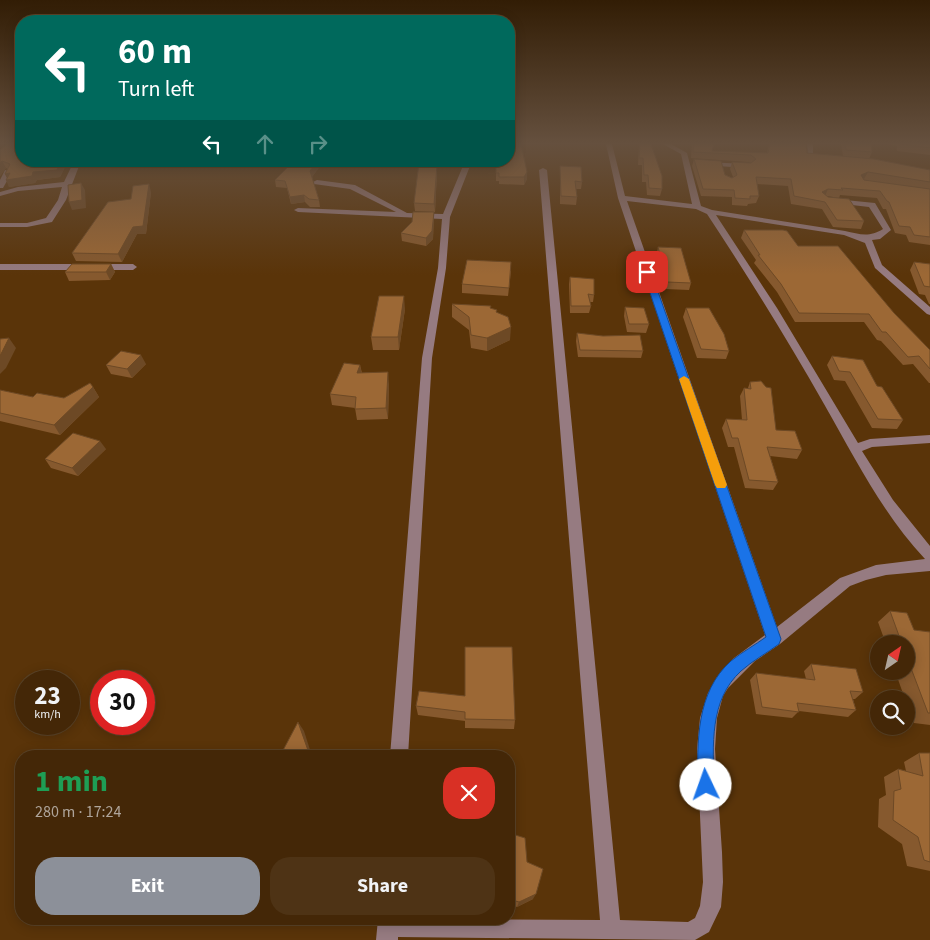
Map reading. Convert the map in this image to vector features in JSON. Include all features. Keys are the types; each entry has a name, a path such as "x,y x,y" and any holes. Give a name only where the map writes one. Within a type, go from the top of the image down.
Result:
{"street":[{"path":"0,194 29,188"},
{"path":"0,224 26,225 49,220 62,200 66,188"},
{"path":"355,188 406,215"},
{"path":"399,750 427,358 442,268 446,217 458,188"},
{"path":"545,188 611,931"},
{"path":"620,188 774,639"},
{"path":"692,188 697,207"},
{"path":"622,198 697,207 710,212 845,233 862,238 872,245 878,266 930,312"},
{"path":"825,200 872,204 888,230 877,237 862,238"},
{"path":"298,210 446,217"},
{"path":"710,212 754,278 900,519 930,555"},
{"path":"0,267 133,266"},
{"path":"856,449 870,443 930,439"},
{"path":"388,928 689,932 702,925 710,909 712,891 712,854 704,768 705,735 716,693 735,667 774,639 844,582 888,567 930,565"}],"building":[{"path":"68,188 81,188 82,200 69,202"},
{"path":"133,188 148,188 143,226 133,227 118,254 72,253 108,202 131,199"},
{"path":"287,188 315,188 319,200 309,199 304,195 290,197"},
{"path":"416,188 435,188 434,204 414,203"},
{"path":"561,188 576,188 577,197 561,196"},
{"path":"758,188 759,196 750,196 750,199 735,198 734,190 703,189"},
{"path":"793,188 922,188 930,189 930,237 914,235 910,227 899,226 889,202 880,191 841,188 843,190 828,189 822,192 828,197 849,199 864,221 837,220 825,202 794,196"},
{"path":"413,212 434,212 432,231 426,238 401,233 412,222"},
{"path":"744,230 787,231 798,246 838,246 894,313 930,350 930,369 919,356 908,357 886,332 882,332 869,314 799,313 781,284 758,255 760,255"},
{"path":"658,247 681,248 691,283 667,282"},
{"path":"467,260 511,262 509,288 462,284"},
{"path":"914,262 930,264 930,287 924,286"},
{"path":"72,264 111,264 106,272 65,272"},
{"path":"570,277 594,279 594,295 588,294 591,306 571,306"},
{"path":"379,296 404,296 398,337 371,337"},
{"path":"452,304 491,306 490,308 497,310 496,312 508,317 511,327 487,338 471,335 469,317"},
{"path":"625,307 644,308 649,324 629,324"},
{"path":"686,308 709,308 724,334 729,351 701,349"},
{"path":"577,333 603,336 640,335 643,351 580,350"},
{"path":"9,338 0,356 0,339"},
{"path":"121,351 141,355 127,369 106,365"},
{"path":"832,356 863,360 877,386 882,387 903,420 878,419 850,372 839,371"},
{"path":"344,363 360,365 357,373 388,372 386,408 355,409 356,397 330,394"},
{"path":"761,381 766,387 771,388 776,430 795,431 802,450 767,447 778,482 749,480 738,438 732,438 726,419 747,420 744,388 751,389 750,382"},
{"path":"90,383 93,387 54,425 0,413 0,390 33,397 37,393 64,398"},
{"path":"73,433 100,441 72,468 45,459"},
{"path":"890,611 907,613 914,630 930,632 930,713 928,713 915,679 915,635 899,635"},
{"path":"465,647 512,647 515,720 465,719 465,712 416,706 419,691 465,696"},
{"path":"811,664 856,669 863,692 850,691 856,710 797,703 799,712 762,707 756,673 815,680"},
{"path":"298,722 308,750 283,750"},
{"path":"919,753 930,753 930,862 924,860 918,837 893,820 894,791 901,789 898,769 923,776"},
{"path":"515,835 525,838 527,862 543,869 536,894 519,902 515,901"}],"slow traffic":[{"path":"684,379 721,485"}],"route":[{"path":"647,272 774,639 735,667 716,693 705,735 704,768 706,785"}]}
